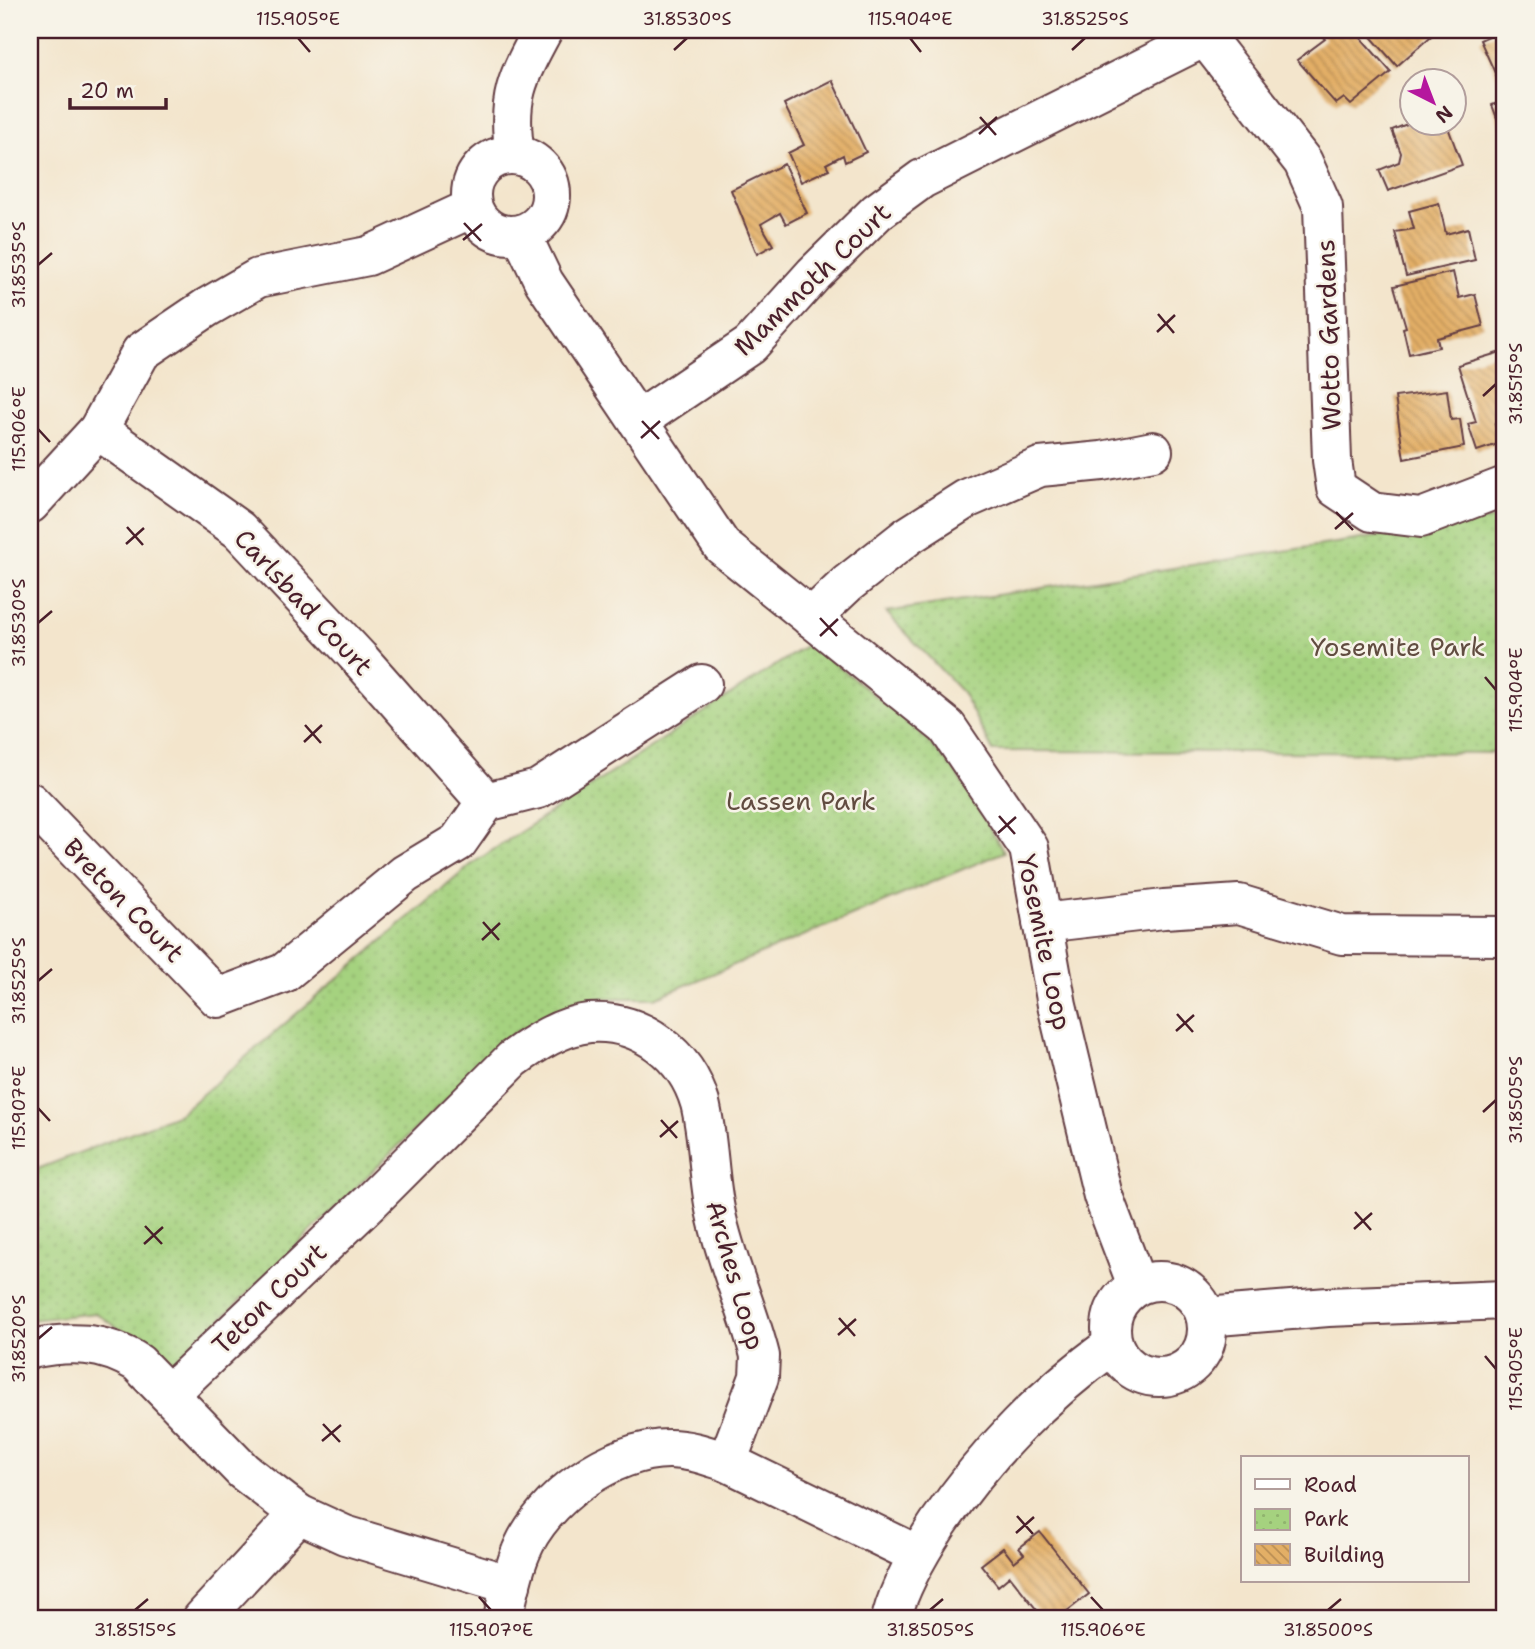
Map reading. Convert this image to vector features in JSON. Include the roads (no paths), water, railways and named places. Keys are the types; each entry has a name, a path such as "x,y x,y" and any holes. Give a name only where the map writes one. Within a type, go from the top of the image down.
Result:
{"street":[{"path":"515,154 510,119 518,75 543,30"},
{"name":"Mammoth Court","path":"639,420 750,345 814,274 877,212 922,179 1210,33"},
{"name":"Wotto Gardens","path":"1210,33 1303,162 1323,207 1332,460 1336,488 1372,512 1421,518 1505,486"},
{"path":"515,154 537,164 550,185 548,210 532,229 521,234 497,233 486,227 472,208 472,182 478,169 489,160 515,154"},
{"path":"30,504 98,429 141,352 206,307 258,278 368,256 472,208"},
{"name":"Yosemite Loop","path":"521,234 544,282 722,546 947,727 1029,848 1057,1005 1103,1196 1137,1285"},
{"name":"Carlsbad Court","path":"98,429 239,530 359,658 486,802"},
{"path":"811,618 846,584 908,536 966,499 1041,467 1102,461 1153,451"},
{"path":"486,802 538,789 702,684"},
{"name":"Breton Court","path":"30,802 218,998 284,974 405,874 458,842 486,802"},
{"path":"1042,922 1239,904 1342,934 1505,936"},
{"name":"Arches Loop","path":"370,1202 513,1059 538,1041 589,1023 619,1025 644,1033 673,1037 700,1104 716,1215 761,1356 759,1377 727,1462"},
{"name":"Teton Court","path":"169,1394 370,1202"},
{"path":"1163,1281 1187,1289 1199,1301 1206,1317 1205,1341 1194,1363 1181,1373 1165,1378 1148,1377 1133,1371 1121,1360 1112,1345 1110,1328 1114,1311 1123,1296 1137,1285 1163,1281"},
{"path":"1206,1317 1328,1307 1505,1300"},
{"path":"30,1349 78,1343 120,1352 138,1363 243,1471 299,1514 507,1602 521,1550 543,1515 603,1468 638,1455 668,1449 696,1452 727,1462 918,1555"},
{"path":"891,1619 918,1555 968,1479 1021,1419 1112,1345"},
{"path":"202,1619 299,1514"}],"park label":[{"name":"Yosemite Park","path":"1398,646"},
{"name":"Lassen Park","path":"801,800"}]}
